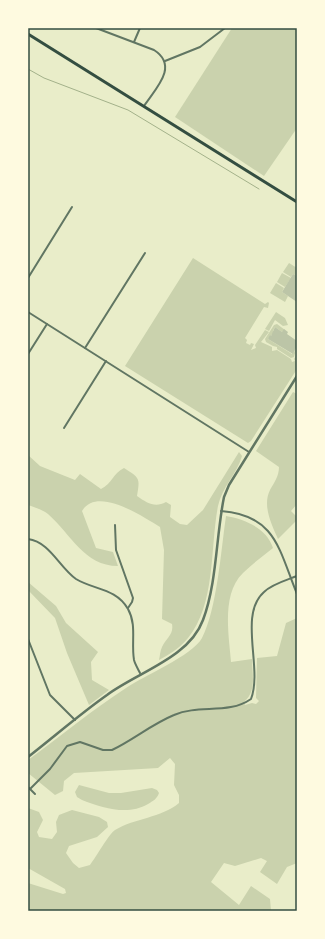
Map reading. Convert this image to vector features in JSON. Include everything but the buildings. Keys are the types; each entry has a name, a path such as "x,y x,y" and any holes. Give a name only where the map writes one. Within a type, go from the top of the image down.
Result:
{"main road":[{"path":"28,34 297,202"}],"street":[{"path":"96,28 162,54 166,61 164,74 144,106"},
{"path":"134,42 140,28"},
{"path":"166,61 200,47 225,28"},
{"path":"28,278 72,207"},
{"path":"85,348 145,253"},
{"path":"28,312 249,452"},
{"path":"28,354 47,324"},
{"path":"64,428 106,361"},
{"path":"28,757 106,695 140,673 181,650 193,637 203,621 209,603 221,511 229,485 297,376"},
{"path":"221,511 250,516 263,524 273,537 297,594"},
{"path":"115,525 116,550 133,598 128,608"},
{"path":"28,539 33,539 46,547 68,572 77,579 113,593 128,608 133,620 134,661 140,673"},
{"path":"35,794 29,788 50,769 67,746 73,743 87,743 103,750 112,750 174,714 196,710 232,708 251,699 255,683 252,614 256,600 265,590 297,576"},
{"path":"28,639 50,695 75,720"}],"green space":[{"path":"232,28 297,28 297,128 264,176 175,117"},
{"path":"193,258 265,304 268,302 269,303 268,308 264,307 245,338 247,340 246,343 250,345 251,343 254,344 251,350 256,348 255,345 265,330 269,332 261,342 272,347 272,351 277,350 291,359 292,362 295,361 294,359 297,354 297,369 251,441 248,443 125,366"},
{"path":"289,263 297,268 297,276 293,274 291,277 283,272"},
{"path":"282,273 291,278 285,287 277,282"},
{"path":"276,283 284,288 282,292 288,296 285,302 270,293"},
{"path":"276,312 285,318 288,325 283,326 275,320 269,331 265,329"},
{"path":"277,324 285,330 282,332 275,327 274,332 268,339 292,354 296,350 294,357 291,358 277,349 277,347 266,342 265,339 274,325"},
{"path":"293,392 297,394 297,504 291,511 297,517 297,520 278,539 267,509 267,502 279,467 256,451"},
{"path":"239,452 242,456 240,463 223,493 218,506 208,592 203,609 197,624 185,642 159,660 161,649 172,631 172,624 162,619 164,550 160,527 142,516 109,502 98,501 89,504 82,511 96,548 113,552 118,566 106,565 96,561 79,548 48,514 28,505 28,455 40,466 75,480 80,474 101,489 108,484 120,470 124,468 138,479 137,496 144,501 155,505 166,502 171,505 170,517 180,524 187,525 203,510"},
{"path":"226,516 240,519 260,530 266,535 273,548 243,573 236,582 229,604 228,628 231,662 252,659 253,682 251,693 244,702 245,705 252,703 256,704 259,701 256,698 257,658 277,656 286,623 297,618 297,863 287,867 277,884 260,872 267,861 261,858 235,866 224,863 211,882 239,905 251,886 270,899 271,911 28,911 28,883 63,894 66,893 65,889 28,868 28,808 39,812 43,820 37,832 39,837 52,839 57,832 56,822 59,815 72,810 99,817 107,822 108,827 97,837 69,846 66,853 73,863 79,868 90,865 112,832 115,830 164,812 179,803 179,795 174,785 175,764 170,758 158,768 74,773 64,781 63,791 55,795 28,773 28,760 113,696 178,659 197,645 207,626 215,596"},
{"path":"28,582 56,606 66,623 98,652 91,662 92,680 109,690 89,705 67,653 55,618 28,590"},
{"path":"79,785 109,793 121,793 152,788 157,790 159,793 153,801 140,808 132,810 115,810 98,806 77,797 75,792"}],"waterway":[{"path":"28,69 44,78 128,110 259,189"}]}
